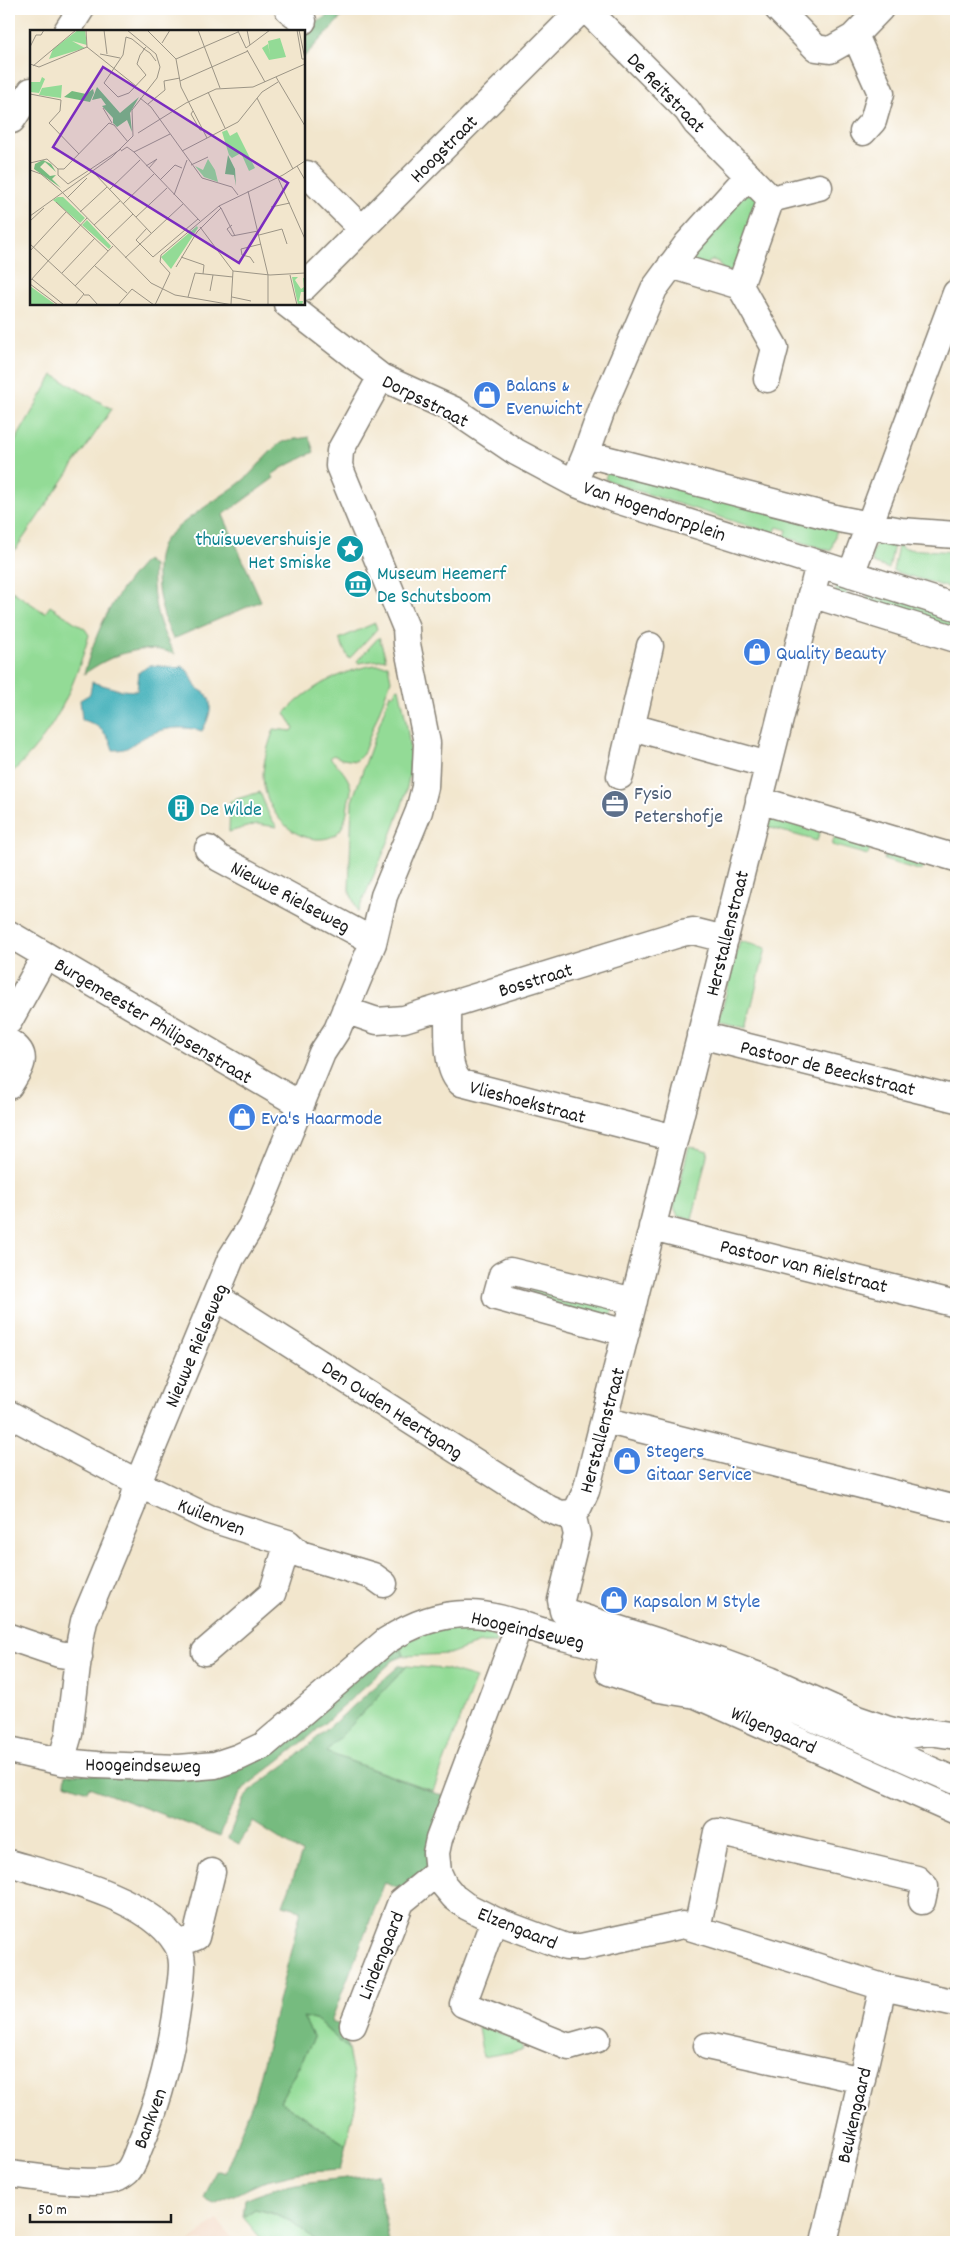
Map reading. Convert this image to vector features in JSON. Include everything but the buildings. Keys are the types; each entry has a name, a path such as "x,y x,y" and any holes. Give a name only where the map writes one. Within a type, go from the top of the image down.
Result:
{"street":[{"path":"69,30 81,9"},
{"name":"Hoogstraat","path":"305,285 582,9"},
{"name":"De Reitstraat","path":"586,9 687,110 696,123 771,199"},
{"path":"778,9 816,48 830,50 853,37 880,9"},
{"path":"853,37 859,44 882,93 873,121 862,132"},
{"path":"17,123 30,94"},
{"path":"305,177 307,174 362,229"},
{"path":"586,454 604,404 654,289 687,244 748,176"},
{"path":"740,286 771,199 819,187"},
{"path":"671,265 740,286 779,336 767,379"},
{"path":"851,574 956,293"},
{"name":"Dorpsstraat","path":"288,305 381,377 454,410 516,452 574,483"},
{"name":"Nieuwe Rielseweg","path":"63,1762 69,1734 84,1621 132,1506 138,1483 232,1258 251,1226 322,1052 337,1030 373,943 384,896 419,810 423,795 428,764 428,743 402,616 339,466 340,451 381,377"},
{"name":"Van Hogendorpplein","path":"956,535 901,532 869,525 586,454 574,483 617,500 956,607"},
{"name":"Herstallenstraat","path":"563,1611 561,1600 577,1535 572,1513 584,1499 818,564"},
{"path":"811,594 956,639"},
{"path":"620,776 650,646"},
{"path":"632,727 768,764"},
{"path":"759,800 956,858"},
{"name":"Nieuwe Rielseweg","path":"208,849 219,858 357,932 373,943"},
{"name":"Bosstraat","path":"345,1010 376,1021 388,1022 448,1006 682,933 693,931 725,939"},
{"name":"Burgemeester Philipsenstraat","path":"9,934 301,1105"},
{"path":"9,1021 45,956"},
{"name":"Vlieshoekstraat","path":"448,1006 450,1067 454,1077 461,1083 547,1107 674,1138"},
{"name":"Pastoor de Beeckstraat","path":"700,1035 956,1099"},
{"path":"9,1042 18,1048 22,1056 21,1065 9,1086"},
{"name":"Pastoor van Rielstraat","path":"652,1228 956,1304"},
{"path":"626,1332 496,1297 502,1275 510,1271 634,1301"},
{"name":"Den Ouden Heertgang","path":"216,1297 549,1509 561,1514 572,1513"},
{"name":"Kuilenven","path":"9,1414 138,1483 209,1518 288,1543 300,1554 373,1576 384,1584"},
{"path":"604,1420 956,1509"},
{"path":"205,1652 272,1594 288,1543"},
{"name":"Hoogeindseweg","path":"563,1611 721,1662 770,1680 857,1719 886,1729 909,1735 929,1732 956,1736"},
{"name":"Hoogeindseweg","path":"9,1750 63,1762 148,1768 215,1765 239,1757 264,1744 386,1641 400,1632 424,1621 441,1616 472,1614 520,1623 556,1636 612,1648 730,1685 956,1781"},
{"path":"438,1872 436,1853 444,1822 520,1623"},
{"path":"9,1637 59,1654 78,1657"},
{"name":"Wilgengaard","path":"612,1648 609,1672 658,1689 696,1695 956,1811"},
{"path":"697,1928 717,1832 917,1880 925,1887 922,1901"},
{"path":"9,1863 87,1887 145,1913 165,1928 178,1944 196,1937 212,1872"},
{"name":"Elzengaard","path":"438,1872 444,1886 466,1906 494,1920 566,1947 581,1947 670,1926 683,1925 883,1987 956,2003"},
{"name":"Lindengaard","path":"353,2025 401,1902 438,1872"},
{"path":"494,1920 463,2004 569,2046 597,2040"},
{"name":"Bankven","path":"9,2174 94,2181 116,2178 129,2170 148,2127 173,2041 182,1970 182,1960 178,1944"},
{"name":"Beukengaard","path":"824,2242 883,1987"},
{"path":"707,2046 862,2080"}],"shaded area":[{"path":"217,2220 236,2242 189,2242"}],"green space":[{"path":"337,9 349,9 305,56 305,30"},
{"path":"743,194 758,195 741,266 725,273 718,262 713,260 696,268 691,252"},
{"path":"53,375 112,409 9,559 9,452"},
{"path":"309,437 314,452 282,468 272,475 274,478 223,515 261,601 173,639 161,606 157,581 158,557 161,546 174,530 185,521 241,482 279,444 289,440"},
{"path":"608,470 837,529 831,551 785,537 787,530 777,527 774,534 622,486 605,479"},
{"path":"880,541 894,544 889,569 873,563 873,551"},
{"path":"898,545 905,549 956,552 956,590 893,571"},
{"path":"146,560 153,566 153,589 160,623 175,654 151,649 127,652 105,661 84,674 101,627 115,599"},
{"path":"837,585 848,588 846,594 866,600 868,594 877,597 878,593 956,618 956,631 835,593"},
{"path":"9,589 45,613 50,606 85,629 89,635 76,675 59,711 38,745 9,775"},
{"path":"375,623 377,629 349,659 339,639"},
{"path":"379,637 386,659 358,663 357,661"},
{"path":"375,665 388,665 391,680 363,754 356,761 342,759 333,755 330,758 344,772 351,790 343,825 331,837 316,839 305,837 295,832 278,817 267,797 263,774 267,751 274,729 292,731 294,728 285,713 304,695 315,688 350,671"},
{"path":"399,688 410,748 408,785 389,840 358,912 349,890 352,801 390,694 393,695 396,689"},
{"path":"260,792 269,815 277,827 257,824 229,832 230,801"},
{"path":"778,814 821,826 817,841 768,827 771,818"},
{"path":"836,831 872,841 868,855 832,845"},
{"path":"888,846 926,857 922,871 884,860"},
{"path":"740,941 766,948 746,1028 719,1020"},
{"path":"689,1146 708,1151 692,1220 678,1216 674,1207"},
{"path":"534,1284 614,1307 609,1324 531,1293"},
{"path":"468,1627 490,1630 497,1643 480,1643 449,1654 404,1656 400,1644 433,1632"},
{"path":"400,1644 404,1656 394,1660 309,1737 244,1788 231,1808 220,1836 89,1787 87,1791 65,1783 66,1774 203,1777"},
{"path":"400,1665 407,1666 326,1752 446,1797 429,1865 407,1891 385,1882 331,2021 344,2027 348,2049 318,2021 303,2017 314,2038 280,2101 346,2145 340,2170 297,2173 267,2180 214,2204 204,2199 216,2170 225,2173 254,2098 301,1910 283,1905 302,1853 253,1822 239,1844 228,1838 244,1798 255,1787 293,1759"},
{"path":"407,1666 445,1669 476,1678 433,1791 325,1752"},
{"path":"303,2017 318,2021 348,2049 357,2098 346,2145 280,2101 314,2038"},
{"path":"479,2025 520,2041 523,2050 483,2057"},
{"path":"377,2174 389,2242 318,2242 292,2222 272,2213 255,2209 243,2217 245,2199 261,2193 294,2184"},
{"path":"255,2209 289,2221 304,2230 318,2242 264,2242 243,2217"}],"water":[{"path":"150,665 179,668 181,666 188,671 196,687 209,698 210,712 206,722 202,731 186,728 163,730 148,735 126,748 113,750 109,739 102,730 82,720 80,700 90,694 92,682 120,690 137,691 139,672"}],"place":[{"name":"Balans & Evenwicht","path":"487,395"},
{"name":"thuiswevershuisje Het Smiske","path":"350,549"},
{"name":"Museum Heemerf De Schutsboom","path":"358,584"},
{"name":"Quality Beauty","path":"757,652"},
{"name":"Fysio Petershofje","path":"615,804"},
{"name":"De Wilde","path":"181,808"},
{"name":"Eva's Haarmode","path":"242,1117"},
{"name":"Stegers Gitaar Service","path":"627,1461"},
{"name":"Kapsalon M Style","path":"614,1600"}]}
